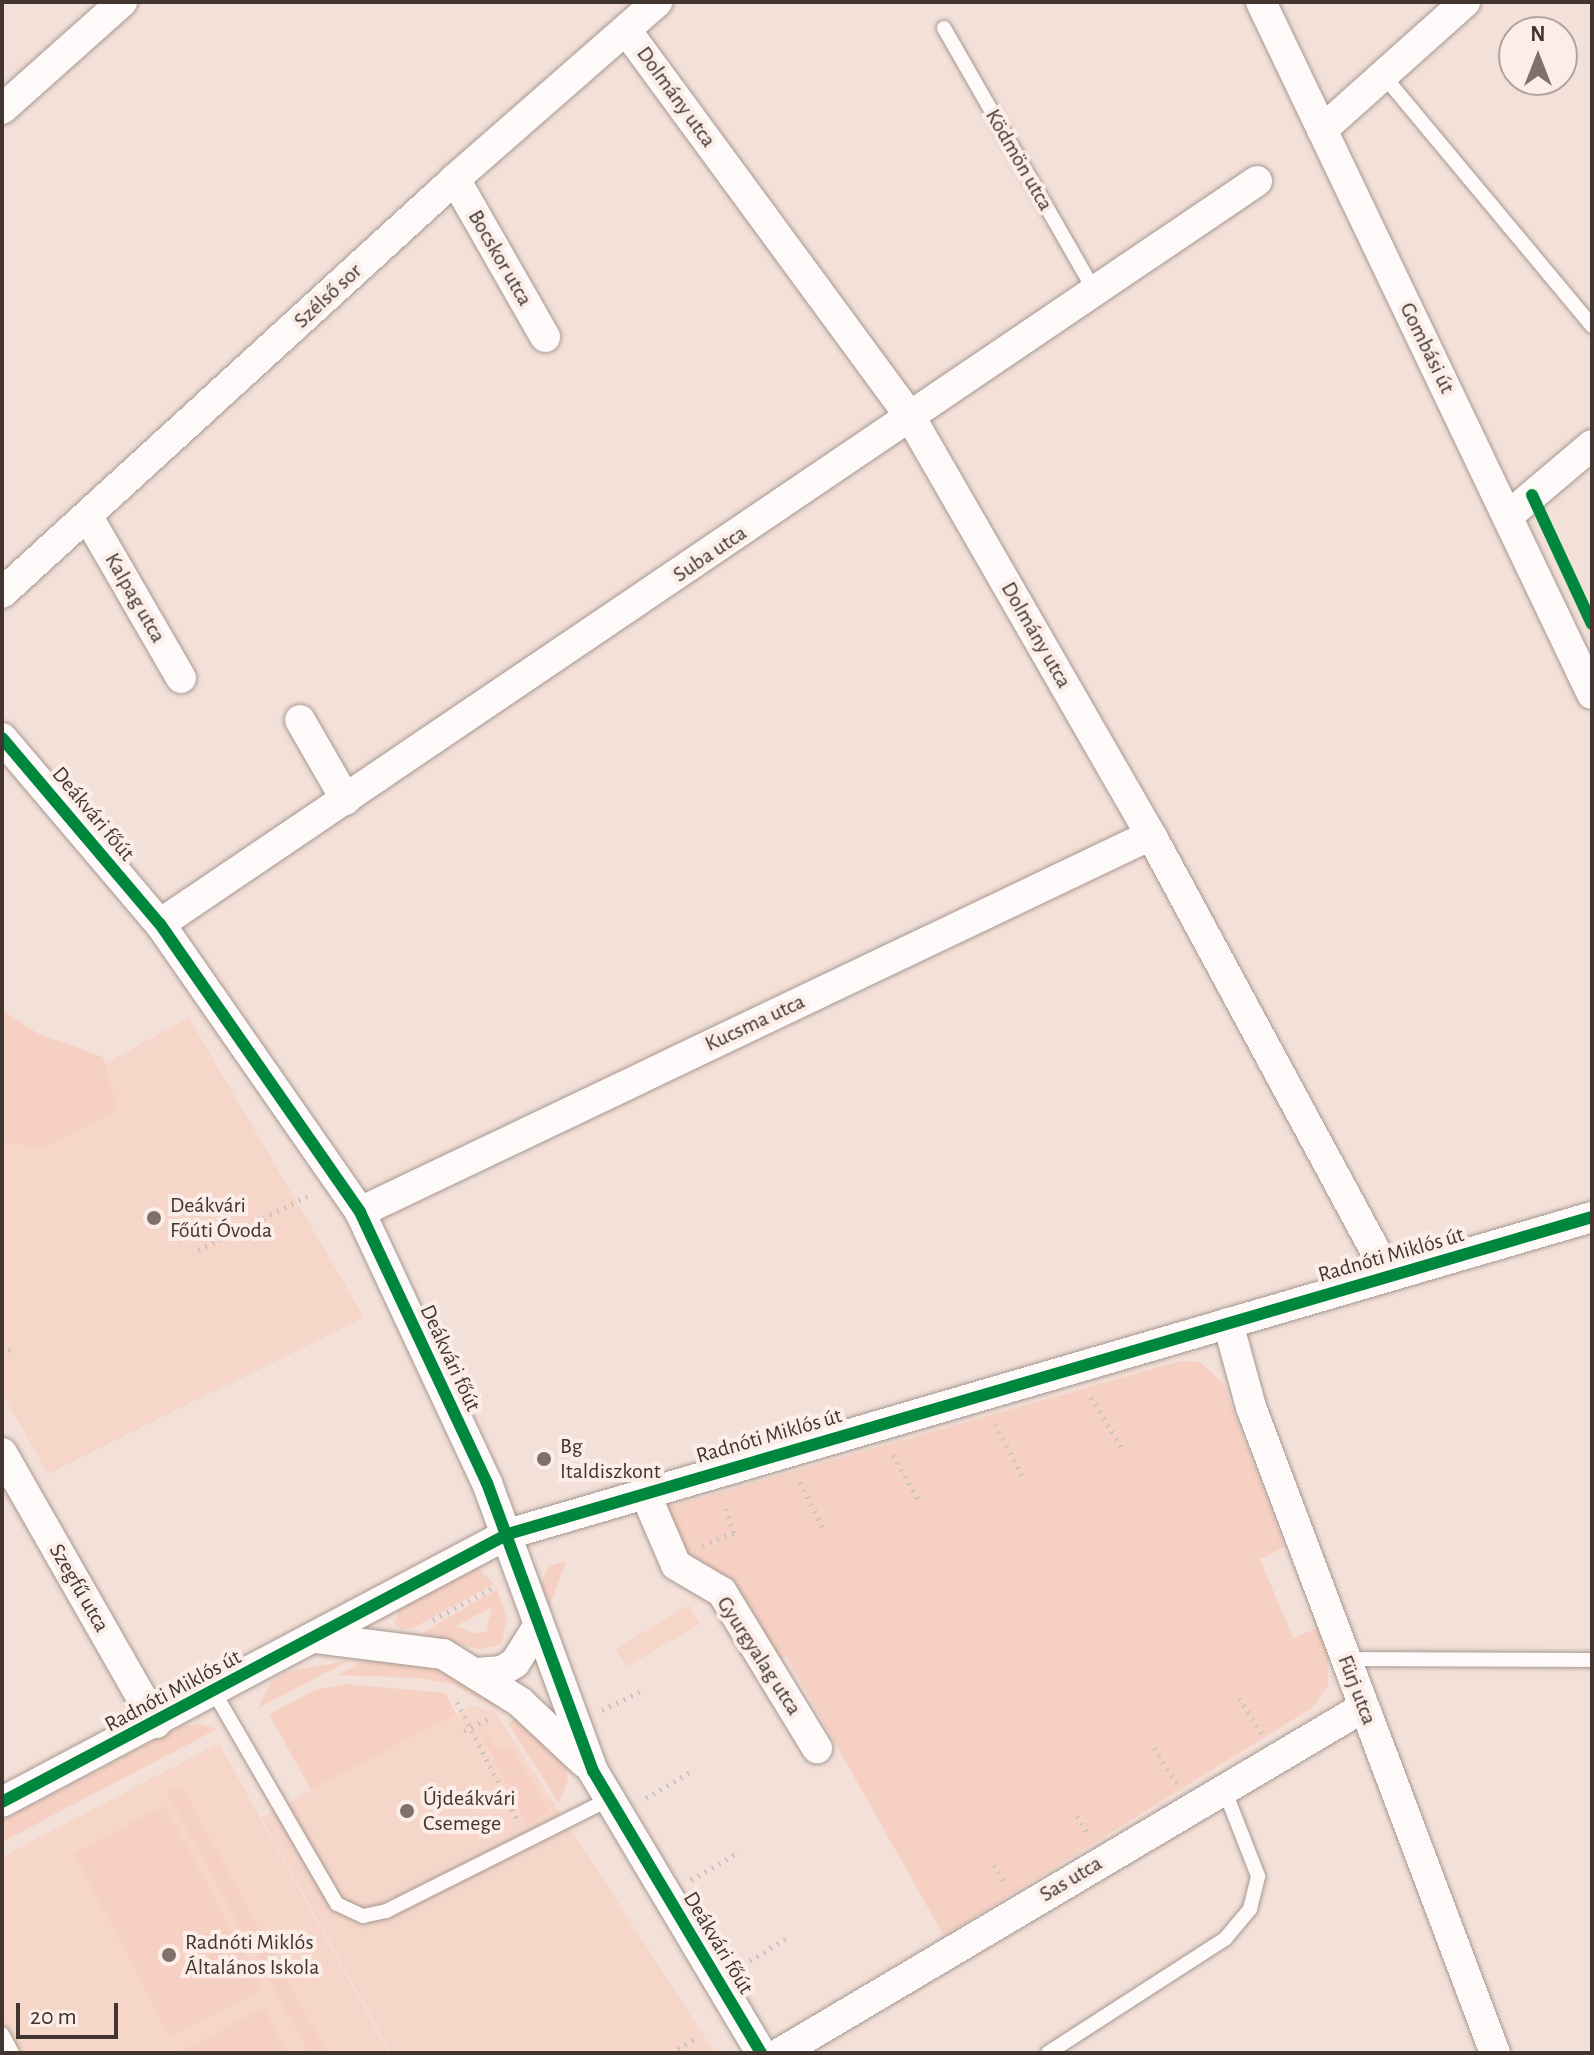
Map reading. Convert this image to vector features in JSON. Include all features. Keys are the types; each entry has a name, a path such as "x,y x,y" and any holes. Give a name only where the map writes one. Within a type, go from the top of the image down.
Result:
{"street":[{"path":"2,109 122,2"},
{"name":"Szélső sor","path":"2,593 455,179 657,2"},
{"name":"Gombási út","path":"1261,2 1592,694"},
{"path":"1322,130 1465,2"},
{"name":"Dolmány utca","path":"626,30 911,418 1151,835 1389,1276"},
{"name":"Bocskor utca","path":"455,179 545,337"},
{"name":"Suba utca","path":"160,924 1257,181"},
{"path":"1508,516 1592,445"},
{"name":"Kalpag utca","path":"88,517 181,678"},
{"path":"300,720 346,800"},
{"name":"Deákvári főút","path":"2,738 160,924 360,1212 508,1534 537,1628 593,1771"},
{"name":"Kucsma utca","path":"360,1212 1151,835"},
{"name":"Radnóti Miklós út","path":"2,1802 508,1534 1592,1217"},
{"name":"Fürj utca","path":"1228,1323 1251,1407 1495,2053"},
{"name":"Szegfű utca","path":"2,1453 156,1723"},
{"name":"Gyurgyalag utca","path":"645,1493 676,1565 722,1592 817,1748"},
{"path":"478,1673 502,1671 515,1663 537,1628"},
{"name":"Deákvári főút","path":"314,1637 443,1654 478,1673 540,1719 621,1802 761,2053"},
{"name":"Sas utca","path":"780,2053 1276,1756 1364,1707"}],"lane":[{"name":"Ködmön utca","path":"944,28 1095,292"},
{"path":"1383,75 1592,326"},
{"path":"1345,1659 1592,1660"},
{"path":"214,1692 337,1904 363,1916 386,1911 528,1839 621,1802"},
{"path":"1048,2053 1225,1939 1250,1909 1258,1876 1224,1789"},
{"path":"2,2034 12,2053"}],"path":[{"path":"198,1250 338,1181"},
{"path":"2,1355 15,1347"},
{"path":"1091,1397 1123,1450"},
{"path":"995,1424 1022,1475"},
{"path":"893,1454 920,1503"},
{"path":"800,1480 823,1528"},
{"path":"697,1547 734,1533 723,1502"},
{"path":"428,1623 497,1585"},
{"path":"593,1714 641,1691"},
{"path":"1239,1698 1276,1756"},
{"path":"456,1700 467,1730 528,1839"},
{"path":"467,1730 489,1719"},
{"path":"1154,1748 1192,1807"},
{"path":"621,1802 690,1772"},
{"path":"680,1887 739,1852"},
{"path":"735,1970 790,1936"},
{"path":"671,2053 695,2038"}],"shaded area":[{"path":"2,1010 37,1033 103,1057 118,1110 41,1149 2,1141"},
{"name":"Deákvári Főúti Óvoda","path":"189,1018 364,1317 48,1474 2,1393 2,1119"},
{"path":"1180,1361 1200,1362 1223,1383 1285,1547 1260,1559 1293,1638 1317,1628 1328,1653 1328,1686 1312,1708 944,1936 786,1656 774,1660 688,1569 665,1508"},
{"path":"566,1561 546,1617 540,1592 544,1576 549,1566"},
{"path":"478,1568 494,1584 413,1628 402,1630 394,1624 399,1609"},
{"path":"497,1589 507,1619 501,1645 478,1649 422,1633","holes":["492,1607 486,1632 472,1633 456,1626"]},
{"path":"689,1605 700,1624 626,1667 615,1649"},
{"path":"350,1660 258,1708 271,1682 286,1672"},
{"path":"365,1660 434,1668 503,1702 494,1707 453,1684 421,1678 338,1675"},
{"path":"345,1684 446,1693 456,1715 311,1790 269,1714 316,1690"},
{"path":"473,1706 495,1712 715,2053 391,2053 261,1817"},
{"path":"522,1715 564,1760 568,1781 559,1803 508,1723"},
{"path":"200,1724 217,1729 2,1842 2,1821 182,1726"},
{"path":"487,1734 498,1752 510,1746 550,1812 527,1824 482,1736"},
{"name":"Radnóti Miklós Általános Iskola","path":"219,1743 389,2053 2,2053 2,1857"},
{"path":"181,1785 327,2053 309,2053 167,1793"},
{"path":"165,1805 263,1989 170,2037 74,1853"},
{"path":"264,2008 287,2053 176,2053"}],"cycle path":[{"path":"1532,495 1592,624"},
{"path":"2,738 160,924 360,1212 487,1483 593,1771 761,2053"},
{"path":"2,1802 508,1534 1592,1217"}],"place":[{"name":"Deákvári Főúti Óvoda","path":"154,1218"},
{"name":"Bg Italdiszkont","path":"544,1459"},
{"name":"Újdeákvári Csemege","path":"407,1811"},
{"name":"Radnóti Miklós Általános Iskola","path":"169,1955"}]}
